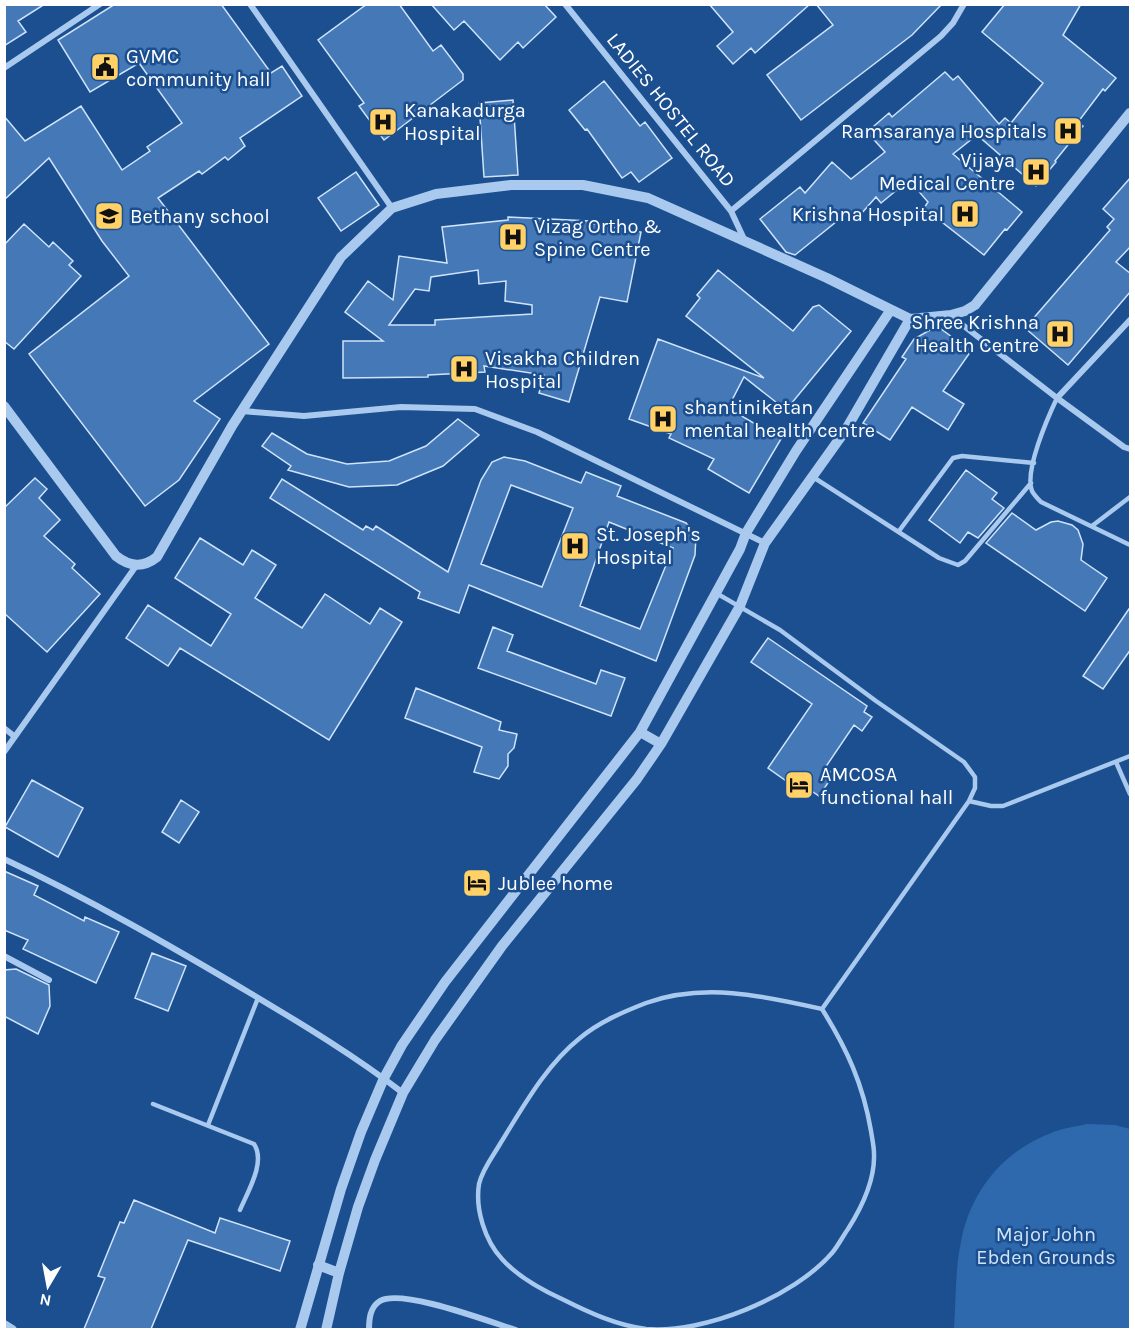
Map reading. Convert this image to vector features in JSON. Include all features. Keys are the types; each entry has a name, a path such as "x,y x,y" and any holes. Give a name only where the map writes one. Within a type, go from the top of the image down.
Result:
{"street":[{"path":"4,68 100,4"},
{"path":"250,4 392,208"},
{"name":"LADIES HOSTEL ROAD","path":"565,4 731,211 744,240"},
{"path":"731,211 941,36 964,4"},
{"path":"4,406 116,556 125,563 136,566 149,563 157,557 242,411 341,257 392,208 436,194 511,185 583,185 648,198 827,278 910,319 951,315 975,305 1131,113"},
{"path":"300,1329 318,1264 361,1132 384,1078 402,1045 445,982 640,732 746,533 796,451 890,310"},
{"path":"951,315 1057,398 1124,447 1131,449"},
{"path":"326,1329 358,1207 403,1093 435,1040 502,946 637,780 661,744 740,606 765,543 845,431 910,319"},
{"path":"1057,398 1131,320"},
{"path":"242,411 304,416 401,407 476,409 537,432 765,543"},
{"path":"4,752 136,566"},
{"path":"4,728 14,736"},
{"path":"640,732 661,744"},
{"path":"4,859 98,905 160,939 331,1042 403,1093"},
{"path":"4,956 49,980"},
{"path":"318,1264 339,1273"},
{"path":"369,1329 370,1317 375,1305 382,1299 397,1297 424,1302 516,1329"},
{"path":"4,1325 12,1329"}],"lane":[{"path":"1057,398 1041,432 1030,483 1033,493 1041,502 1131,545"},
{"path":"899,531 953,458 962,456 1034,463"},
{"path":"813,477 939,558 958,565 965,561 1030,483"},
{"path":"1092,526 1131,497"},
{"path":"716,592 780,630 964,762 975,777 975,789 969,801 822,1009"},
{"path":"969,801 1003,806 1131,756"},
{"path":"1116,762 1131,794"},
{"path":"693,992 757,995 822,1009 842,1040 860,1081 874,1154 871,1180 860,1210 832,1253 802,1279 766,1302 715,1323 683,1328 648,1329 594,1316 548,1293 526,1279 502,1259 484,1230 478,1205 480,1182 486,1167 519,1113 553,1065 579,1038 603,1022 648,1002 693,992"},
{"path":"208,1125 258,998"},
{"path":"153,1104 254,1144 258,1150 257,1166 240,1210"}],"green space":[{"name":"Major John Ebden Grounds","path":"1087,1124 1115,1125 1130,1129 1130,1329 954,1329 961,1242 965,1224 981,1190 1004,1162 1034,1141 1055,1131"}],"building":[{"path":"4,4 45,4 18,21 26,32 4,46"},
{"path":"115,4 221,4 271,73 282,66 302,96 240,138 245,146 228,160 225,157 202,174 199,171 158,198 269,344 194,401 220,419 179,480 145,506 29,354 129,276 102,241 49,158 4,200 4,116 25,141 81,106 122,170 150,151 147,147 182,123 139,63 90,92 58,40"},
{"path":"367,4 399,4 433,51 441,45 463,74 463,80 384,140 359,106 364,103 318,40"},
{"path":"431,4 544,4 556,17 523,48 518,42 500,60 464,21 454,30"},
{"path":"709,4 810,4 755,53 751,48 733,64 717,46 733,32"},
{"path":"816,4 942,4 912,35 801,120 767,75 833,25"},
{"path":"1005,4 1081,4 1063,35 1116,78 1105,91 1103,89 1078,122 1083,126 1036,186 977,135 953,154 1022,212 1007,230 1005,229 984,255 924,208 928,202 909,180 881,203 876,197 854,222 846,214 795,255 786,252 760,219 800,187 805,193 832,162 851,179 885,152 867,132 889,113 892,117 945,72 953,80 958,76 999,124 1005,118 1011,123 1043,83 982,32"},
{"path":"604,81 640,126 645,122 672,158 639,182 631,172 622,178 587,129 585,130 569,110"},
{"path":"513,100 518,175 484,177 479,103"},
{"path":"356,172 379,205 341,231 318,198"},
{"path":"1131,177 1131,246 1116,262 1131,274 1131,291 1068,365 1025,328 1110,230 1107,227 1114,219 1103,209"},
{"path":"508,217 590,221 590,223 641,232 627,302 600,297 569,402 539,393 544,375 484,366 485,372 428,375 428,377 343,378 343,341 383,341 345,312 368,281 393,300 399,256 447,263 442,227 508,220","holes":["478,270 479,284 506,281 505,301 532,305 532,314 435,320 435,325 389,325 415,289 429,291 431,277"]},
{"path":"24,224 49,247 53,242 73,261 69,265 81,276 14,349 4,341 4,245"},
{"path":"718,270 793,331 813,307 819,305 851,331 786,410 744,377 728,408 781,439 749,493 708,469 714,459 669,438 671,434 629,419 658,339 764,378 686,316 700,298 697,295"},
{"path":"937,326 971,351 943,391 964,404 948,430 912,407 890,440 863,423 906,359 902,357 914,339"},
{"path":"458,419 479,435 443,466 397,485 349,487 288,470 291,466 262,446 272,433 307,454 347,464 389,461 426,446"},
{"path":"504,457 525,461 581,483 586,472 621,486 617,496 686,523 696,535 695,555 656,661 469,585 459,613 418,598 420,592 270,498 282,479 363,530 366,526 373,530 376,526 448,572 481,480 492,462","holes":["511,485 573,508 542,587 481,564","609,522 673,548 640,629 580,606"]},
{"path":"966,470 997,493 992,499 1004,508 978,538 968,532 960,543 929,520"},
{"path":"35,478 47,489 39,498 60,520 44,536 75,564 72,568 100,594 47,652 4,613 4,508"},
{"path":"1012,513 1036,530 1058,521 1072,525 1078,530 1083,544 1081,560 1107,578 1085,611 986,543"},
{"path":"200,538 243,565 252,550 276,565 255,598 302,628 325,594 370,624 380,608 402,622 329,740 180,648 168,666 126,638 148,605 211,646 231,614 175,578"},
{"path":"1131,606 1131,649 1103,689 1083,676"},
{"path":"493,627 513,635 507,651 596,684 601,670 625,678 611,716 478,668"},
{"name":"AMCOSA functional hall","path":"768,638 867,706 864,712 872,717 862,731 854,725 825,768 834,774 819,796 810,790 806,795 768,768 812,704 751,662"},
{"path":"416,688 501,722 499,730 517,734 514,748 508,754 508,766 499,779 474,772 482,747 405,718"},
{"path":"32,780 83,808 58,857 5,827"},
{"path":"181,800 199,812 179,843 162,832"},
{"path":"4,871 38,886 34,895 84,921 85,917 119,932 96,983 23,949 28,940 4,930"},
{"path":"152,953 186,966 168,1011 135,998"},
{"path":"16,969 49,985 50,1006 38,1034 4,1016 4,970"},
{"path":"134,1200 215,1233 220,1218 290,1241 280,1271 188,1240 151,1329 84,1329 105,1278 98,1276 120,1222 124,1223"}],"place":[{"name":"GVMC community hall","path":"105,67"},
{"name":"Kanakadurga Hospital","path":"383,122"},
{"name":"Ramsaranya Hospitals","path":"1068,131"},
{"name":"Vijaya Medical Centre","path":"1036,172"},
{"name":"Krishna Hospital","path":"965,214"},
{"name":"Bethany school","path":"109,216"},
{"name":"Vizag Ortho & Spine Centre","path":"513,237"},
{"name":"Shree Krishna Health Centre","path":"1060,334"},
{"name":"Visakha Children Hospital","path":"464,369"},
{"name":"shantiniketan mental health centre","path":"663,419"},
{"name":"St. Joseph's Hospital","path":"575,546"},
{"name":"AMCOSA functional hall","path":"799,785"},
{"name":"Jublee home","path":"477,883"}]}
